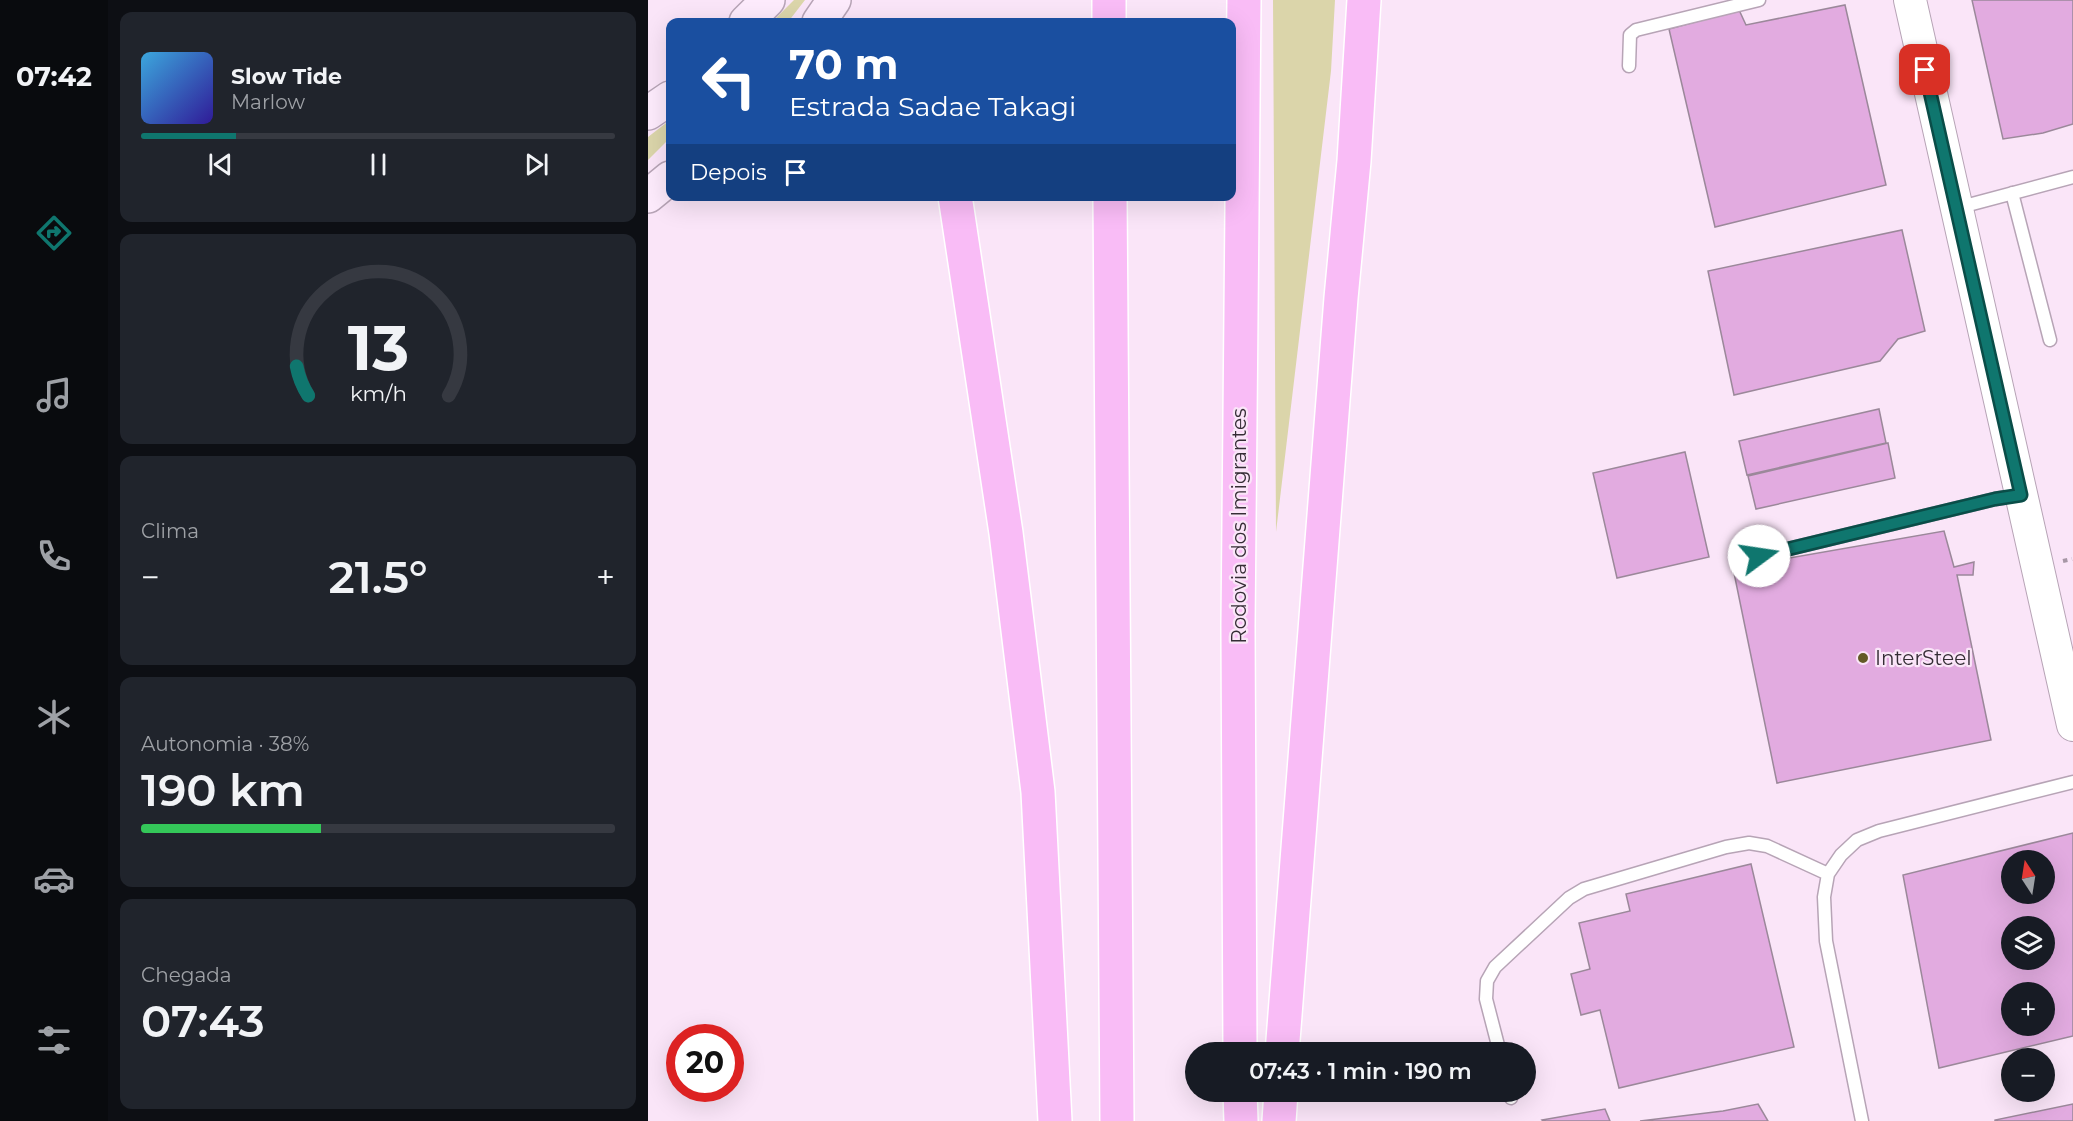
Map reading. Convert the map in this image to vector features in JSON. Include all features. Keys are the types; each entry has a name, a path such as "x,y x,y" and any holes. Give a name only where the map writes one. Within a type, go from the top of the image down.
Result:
{"highway":[{"path":"1109,0 1109,18"},
{"name":"Rodovia dos Imigrantes","path":"1239,1042 1238,626 1244,0"},
{"path":"1283,1042 1341,298 1354,161 1364,0"},
{"path":"956,201 1006,533 1038,792 1055,1121"},
{"path":"1110,201 1117,1121"},
{"path":"1240,1102 1241,1121"},
{"path":"1280,1121 1281,1102"}],"main road":[{"path":"750,18 768,0"},
{"path":"822,18 834,0"},
{"path":"648,97 666,86"},
{"path":"648,112 666,101"}],"street":[{"path":"1910,0 2073,725"}],"lane":[{"path":"1629,66 1630,35 1636,30 1759,0"},
{"path":"1956,209 2073,177"},
{"path":"2012,193 2050,340"},
{"path":"1759,556 1995,499 2021,495"},
{"path":"1862,1121 1826,941 1824,897 1828,874 1841,855 1857,840 1879,831 2073,782"},
{"path":"1497,1042 1485,999 1486,981 1495,967 1569,898 1584,889 1726,847 1749,843 1767,846 1828,874"}],"path":[{"path":"2062,561 2072,559"}],"shaded area":[{"path":"794,0 805,0 791,18 776,18"},
{"path":"1273,0 1335,0 1331,71 1276,532"},
{"path":"666,123 666,142 648,160 648,137"}],"building":[{"path":"1972,0 2073,0 2073,124 2043,133 2003,139"},
{"path":"1845,5 1886,185 1715,227 1669,29 1739,10 1746,25"},
{"path":"1902,230 1925,331 1898,339 1880,361 1734,395 1708,271"},
{"path":"1879,409 1886,443 1747,475 1739,441"},
{"path":"1888,443 1895,478 1756,509 1748,476"},
{"path":"1685,452 1709,557 1617,578 1593,473"},
{"name":"InterSteel","path":"1944,531 1954,567 1974,562 1973,575 1957,575 1991,740 1777,783 1733,568"},
{"path":"2073,833 2073,1036 2023,1048 2001,1048 2001,1053 1939,1068 1903,875 2001,851 2001,904 2055,904 2055,850 2004,850"},
{"path":"1751,864 1794,1047 1619,1088 1600,1010 1581,1015 1571,974 1590,969 1579,923 1630,911 1626,894"},
{"path":"1758,1104 1768,1121 1640,1121 1723,1111"},
{"path":"2073,1104 2073,1121 1995,1121 1995,1120"},
{"path":"1605,1109 1610,1121 1542,1120"}],"place":[{"name":"InterSteel","path":"1863,658"}],"route":[{"path":"1759,556 1995,499 2021,495 1925,70"}]}
